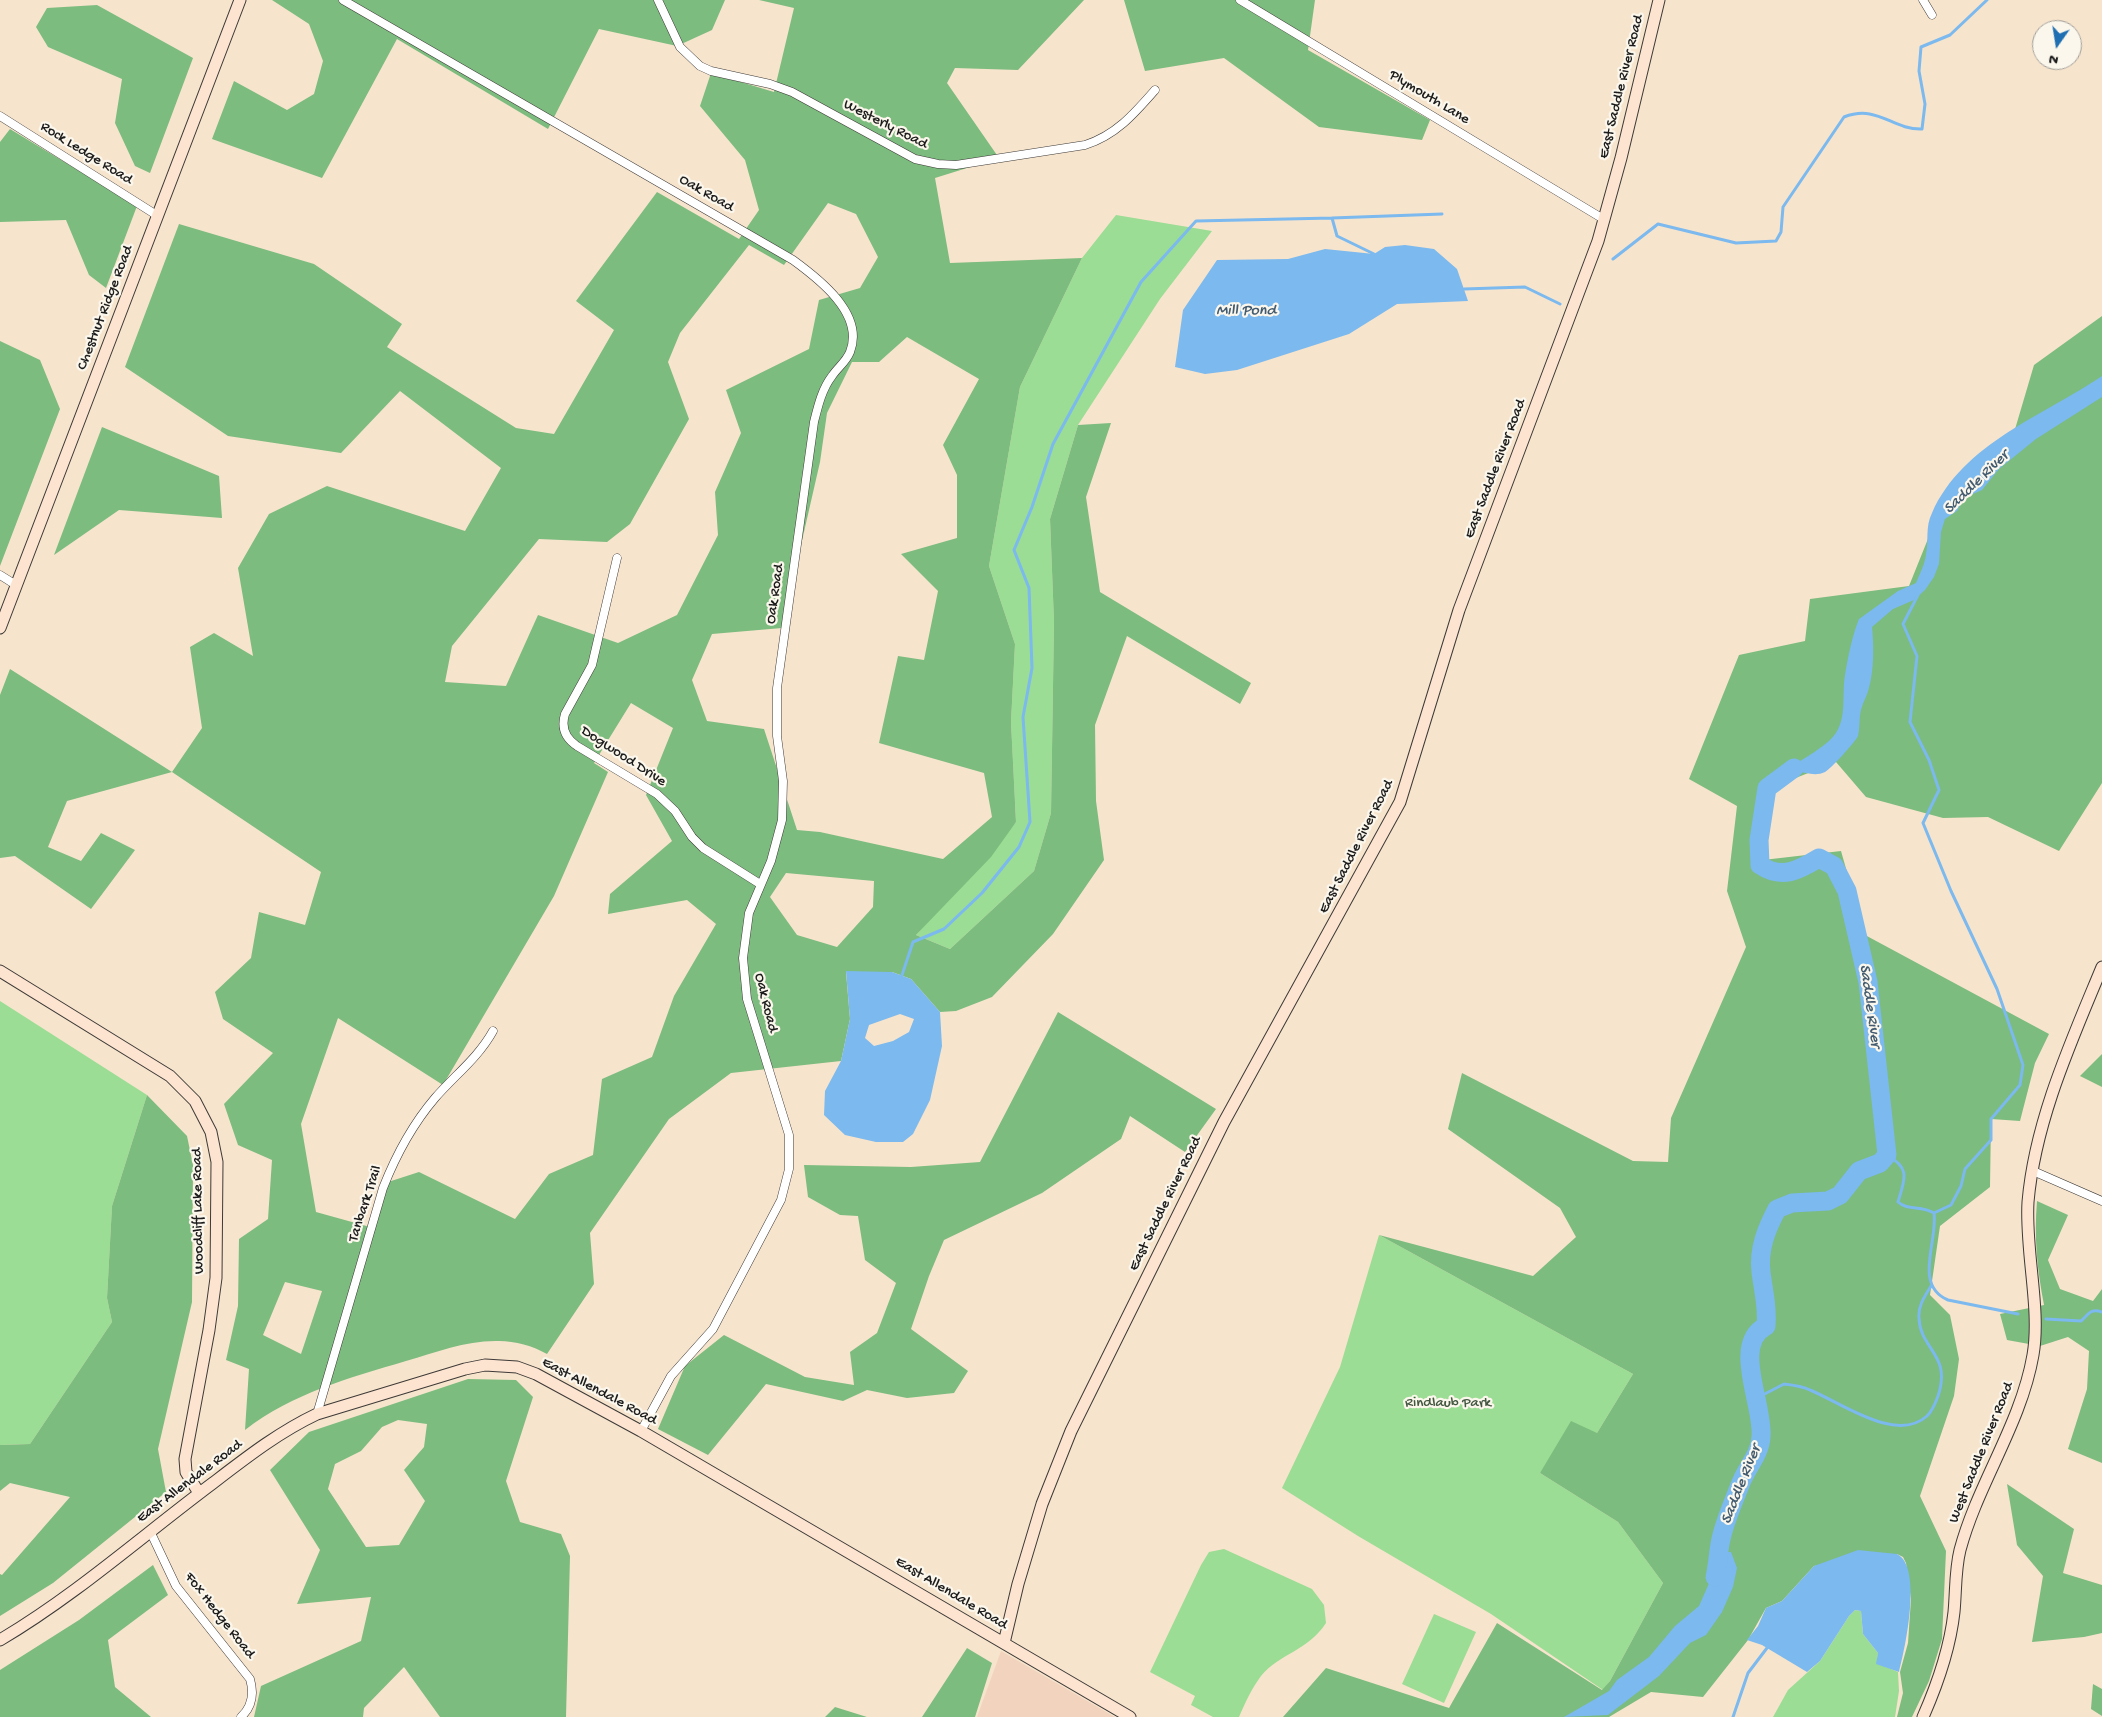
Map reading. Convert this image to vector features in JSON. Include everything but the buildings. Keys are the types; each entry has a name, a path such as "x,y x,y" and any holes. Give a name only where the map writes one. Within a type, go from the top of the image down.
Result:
{"main road":[{"name":"Chestnut Ridge Road","path":"0,628 240,0"},
{"name":"East Saddle River Road","path":"1004,1643 1018,1584 1042,1504 1071,1431 1224,1122 1400,802 1472,573 1582,286 1605,220 1659,0"},
{"name":"West Saddle River Road","path":"1923,1717 1945,1659 1954,1612 1960,1550 2018,1410 2034,1353 2033,1304 2028,1238 2033,1171 2055,1085 2102,967"},
{"name":"Woodcliff Lake Road","path":"0,971 170,1076 195,1101 211,1132 216,1162 215,1286 185,1459 186,1472 199,1493"},
{"name":"East Allendale Road","path":"0,1640 62,1602 150,1531 276,1435 317,1414 466,1369 502,1365 536,1374 641,1431 1130,1717"}],"street":[{"name":"Oak Road","path":"343,0 793,260 821,282 835,297 850,322 853,332 850,351 826,384 814,422 777,688 777,736 783,782 782,820 771,861 749,913 745,935 744,977 747,999 789,1136 789,1169 786,1185 781,1200 713,1329 671,1376 641,1431"},
{"name":"Westerly Road","path":"658,0 680,47 700,66 712,71 762,82 792,92 910,157 938,164 963,164 1085,145 1098,140 1123,125 1155,90"},
{"name":"Plymouth Lane","path":"1240,0 1605,220"},
{"path":"1923,0 1932,15"},
{"name":"Rock Ledge Road","path":"0,116 158,216"},
{"name":"Dogwood Drive","path":"617,558 592,665 563,721 567,736 572,742 657,794 671,807 692,837 703,848 760,884"},
{"path":"0,575 16,585"},
{"name":"Tanbark Trail","path":"317,1414 383,1188 392,1166 421,1116 436,1097 481,1051 493,1031"},
{"path":"2033,1171 2102,1202"},
{"name":"Fox Hedge Road","path":"150,1531 176,1586 250,1679 253,1696 250,1705 242,1717"}],"shaded area":[{"path":"1001,1651 1115,1717 977,1717"}],"green space":[{"path":"272,0 725,0 712,30 677,46 599,29 548,129 397,39 322,178 212,139 234,81 287,110 314,94 323,61 309,24"},
{"path":"759,0 1084,0 1018,70 955,68 947,83 999,158 935,178 950,263 1082,258 1020,387 989,566 1015,644 1011,722 1016,822 991,857 916,935 950,949 1034,871 1051,813 1054,622 1050,519 1078,425 1111,423 1086,497 1100,592 1251,683 1240,704 1127,636 1095,725 1096,801 1104,860 1053,934 992,997 956,1011 940,1012 911,979 892,972 846,972 850,1019 841,1061 731,1073 669,1119 590,1233 594,1284 547,1354 524,1344 505,1341 475,1342 452,1347 364,1374 302,1396 263,1417 245,1430 249,1369 226,1360 238,1306 239,1239 268,1219 272,1160 238,1145 224,1104 273,1053 223,1019 215,992 251,958 259,912 305,925 321,872 172,772 202,728 190,647 214,633 253,656 238,568 269,514 327,486 465,531 501,468 400,391 341,453 228,436 125,367 179,224 314,264 402,324 387,347 516,428 554,434 614,330 576,301 657,192 739,239 759,210 745,160 700,106 711,73 774,92 794,8","holes":["828,203 856,214 878,257 860,288 819,300 809,349 726,390 741,433 715,492 718,535 677,615 618,643 538,615 506,686 445,682 452,646 539,539 607,542 630,524 689,419 668,362 680,333 749,245 784,265","907,337 979,379 943,445 957,475 957,538 901,554 938,591 924,660 898,656 879,743 984,773 992,817 943,859 820,832 797,830 764,729 707,721 692,680 712,634 782,628 820,462 827,413 852,362 879,362","631,703 673,728 646,795 672,841 610,894 608,914 687,900 716,924 674,996 652,1057 602,1079 593,1155 549,1174 515,1219 419,1172 385,1183 370,1227 316,1212 301,1124 338,1018 443,1085 554,896 608,772 594,763","786,873 874,881 873,907 837,947 797,935 770,897","285,1282 322,1291 301,1354 263,1335"]},
{"path":"1124,0 1315,0 1308,50 1430,120 1422,140 1319,127 1224,58 1145,71"},
{"path":"97,5 193,58 150,173 135,166 115,123 122,79 48,47 36,27 47,8"},
{"path":"10,129 137,206 106,288 89,275 66,220 0,222 0,142"},
{"path":"1116,215 1212,231 1160,299 1078,425 1050,519 1054,622 1051,813 1034,871 950,949 916,935 1016,822 1011,722 1015,644 989,566 1020,387 1082,258"},
{"path":"2102,316 2102,783 2059,851 1988,817 1943,818 1866,797 1836,762 1773,787 1763,860 1841,851 1865,935 2049,1034 2035,1063 2020,1121 1991,1119 1990,1187 1940,1226 1930,1295 1950,1315 1959,1359 1954,1396 1920,1496 1946,1551 1942,1639 1929,1681 1912,1717 1897,1717 1903,1693 1900,1672 1908,1643 1911,1599 1906,1563 1903,1557 1897,1554 1814,1566 1782,1601 1766,1608 1748,1640 1703,1697 1651,1692 1609,1717 1283,1717 1326,1668 1449,1708 1497,1623 1602,1690 1610,1681 1663,1583 1618,1522 1540,1473 1571,1421 1597,1433 1633,1374 1379,1235 1533,1276 1576,1237 1560,1208 1448,1129 1462,1073 1633,1161 1668,1162 1671,1118 1746,947 1727,891 1737,806 1689,779 1739,655 1805,641 1810,599 1909,586 1938,514 2013,436 2034,365"},
{"path":"0,341 40,360 60,409 0,566"},
{"path":"102,427 219,476 222,518 119,510 54,555"},
{"path":"10,669 172,772 67,801 48,847 81,861 101,833 135,850 91,909 15,856 0,858 0,695"},
{"path":"0,1001 147,1095 112,1206 107,1298 112,1322 30,1444 0,1445"},
{"path":"1058,1012 1216,1109 1185,1152 1130,1116 1121,1139 1042,1193 944,1240 929,1276 911,1329 968,1371 954,1393 907,1398 867,1390 843,1401 766,1384 708,1455 658,1429 685,1366 724,1335 805,1377 854,1385 850,1352 877,1333 896,1283 865,1260 858,1216 840,1215 808,1197 804,1165 911,1167 980,1162"},
{"path":"2102,1054 2102,1087 2080,1076"},
{"path":"147,1095 187,1136 193,1165 192,1302 158,1449 166,1492 53,1583 0,1616 0,1574 2,1575 70,1497 10,1483 0,1491 0,1445 30,1444 112,1322 107,1298 112,1206"},
{"path":"2037,1201 2068,1215 2048,1260 2060,1289 2093,1301 2102,1289 2102,1463 2068,1449 2087,1389 2089,1351 2068,1337 2040,1346 2007,1340 2000,1314 2044,1305 2037,1253"},
{"name":"Rindlaub Park","path":"1379,1235 1633,1374 1597,1433 1540,1473 1618,1522 1663,1583 1610,1681 1603,1690 1491,1614 1358,1536 1282,1488 1340,1367"},
{"path":"468,1379 516,1380 533,1397 506,1481 520,1522 561,1534 570,1556 566,1717 440,1717 404,1667 364,1708 363,1717 254,1717 261,1686 361,1641 371,1597 297,1604 320,1550 270,1470 309,1432","holes":["398,1420 427,1424 424,1447 404,1470 425,1501 399,1545 366,1547 328,1489 335,1464 361,1451 382,1427"]},
{"path":"2007,1484 2074,1529 2063,1573 2102,1585 2102,1633 2084,1637 2032,1642 2043,1576 2017,1545"},
{"path":"1224,1549 1312,1589 1324,1605 1326,1623 1311,1640 1277,1662 1261,1676 1239,1717 1213,1717 1191,1705 1195,1696 1150,1672 1201,1565 1209,1552"},
{"path":"153,1565 168,1595 108,1640 115,1687 151,1717 0,1717 0,1670 79,1620"},
{"path":"1855,1610 1861,1611 1863,1634 1878,1653 1877,1663 1898,1672 1899,1691 1895,1717 1773,1717 1788,1690 1820,1661 1849,1616"},
{"path":"1434,1614 1476,1632 1444,1703 1402,1684"},
{"path":"967,1648 992,1663 975,1717 922,1717"},
{"path":"2093,1684 2102,1689 2102,1716 2091,1709"},
{"path":"835,1707 867,1717 825,1717"}],"water":[{"name":"Mill Pond","path":"1405,245 1434,249 1457,269 1468,301 1397,304 1349,334 1237,370 1205,374 1175,367 1183,310 1217,260 1288,259 1325,249 1374,254 1385,247"},
{"path":"2102,376 2102,397 2036,439 1999,469 1982,490 1964,498 1957,511 1945,519 1941,532 1939,564 1934,577 1925,590 1914,600 1893,609 1872,627 1873,658 1871,681 1861,710 1858,736 1853,743 1825,772 1812,774 1795,772 1785,778 1781,787 1772,780 1829,741 1835,734 1842,718 1846,668 1852,639 1859,619 1898,591 1916,583 1925,558 1928,528 1932,513 1946,489 1963,468 1984,449 2007,433"},
{"path":"846,971 892,972 911,979 940,1012 942,1046 930,1100 913,1134 903,1142 876,1142 845,1135 824,1115 825,1091 841,1061 850,1019","holes":["900,1014 914,1019 909,1032 893,1041 874,1046 865,1038 869,1025"]},
{"path":"1858,1550 1897,1554 1905,1562 1911,1591 1908,1628 1899,1672 1876,1664 1878,1653 1863,1634 1861,1611 1855,1610 1849,1616 1820,1661 1807,1672 1762,1645 1747,1640 1758,1626 1766,1608 1782,1601 1814,1566"},
{"path":"1715,1552 1731,1552 1737,1568 1733,1587 1722,1612 1706,1635 1690,1643 1659,1676 1608,1715 1564,1717 1609,1691 1617,1680 1649,1657 1675,1626 1699,1606 1710,1581"}],"waterway":[{"path":"1613,259 1658,224 1736,243 1776,241 1781,232 1783,207 1844,117 1856,114 1876,115 1902,126 1922,129 1925,104 1919,71 1921,47 1950,35 1987,0"},
{"path":"1332,218 1442,214"},
{"path":"902,975 913,942 944,929 982,893 1019,847 1030,822 1023,717 1032,668 1029,588 1014,550 1032,507 1053,444 1141,282 1196,221 1332,218 1337,236 1374,254"},
{"path":"1464,289 1525,287 1560,304"},
{"path":"1918,595 1903,624 1917,656 1910,722 1929,760 1939,790 1923,823 1951,891 1997,989 2023,1065 2020,1085 1991,1119 1991,1140 1965,1169 1961,1186 1951,1205 1934,1213"},
{"name":"Saddle River","path":"1715,1577 1721,1539 1727,1519 1760,1444 1761,1424 1751,1376 1750,1361 1751,1346 1756,1335 1766,1326 1766,1305 1760,1263 1767,1231 1777,1209 1792,1203 1828,1201 1840,1195 1859,1171 1880,1163 1887,1155 1868,982 1847,891 1834,866 1819,858 1790,872 1783,873 1760,865 1759,840 1767,788 1794,768"},
{"path":"1887,1155 1895,1160 1903,1170 1904,1181 1898,1202 1902,1205 1934,1213 1929,1274 1932,1284 1938,1293 1948,1300 2018,1314"},
{"path":"1757,1398 1784,1384 1807,1389 1852,1411 1884,1423 1900,1425 1914,1423 1927,1416 1935,1404 1941,1382 1941,1371 1938,1361 1924,1338 1919,1318 1921,1305 1931,1286"},
{"path":"2046,1319 2081,1321 2092,1311 2102,1312"},
{"path":"1733,1717 1748,1673 1767,1648"}]}
